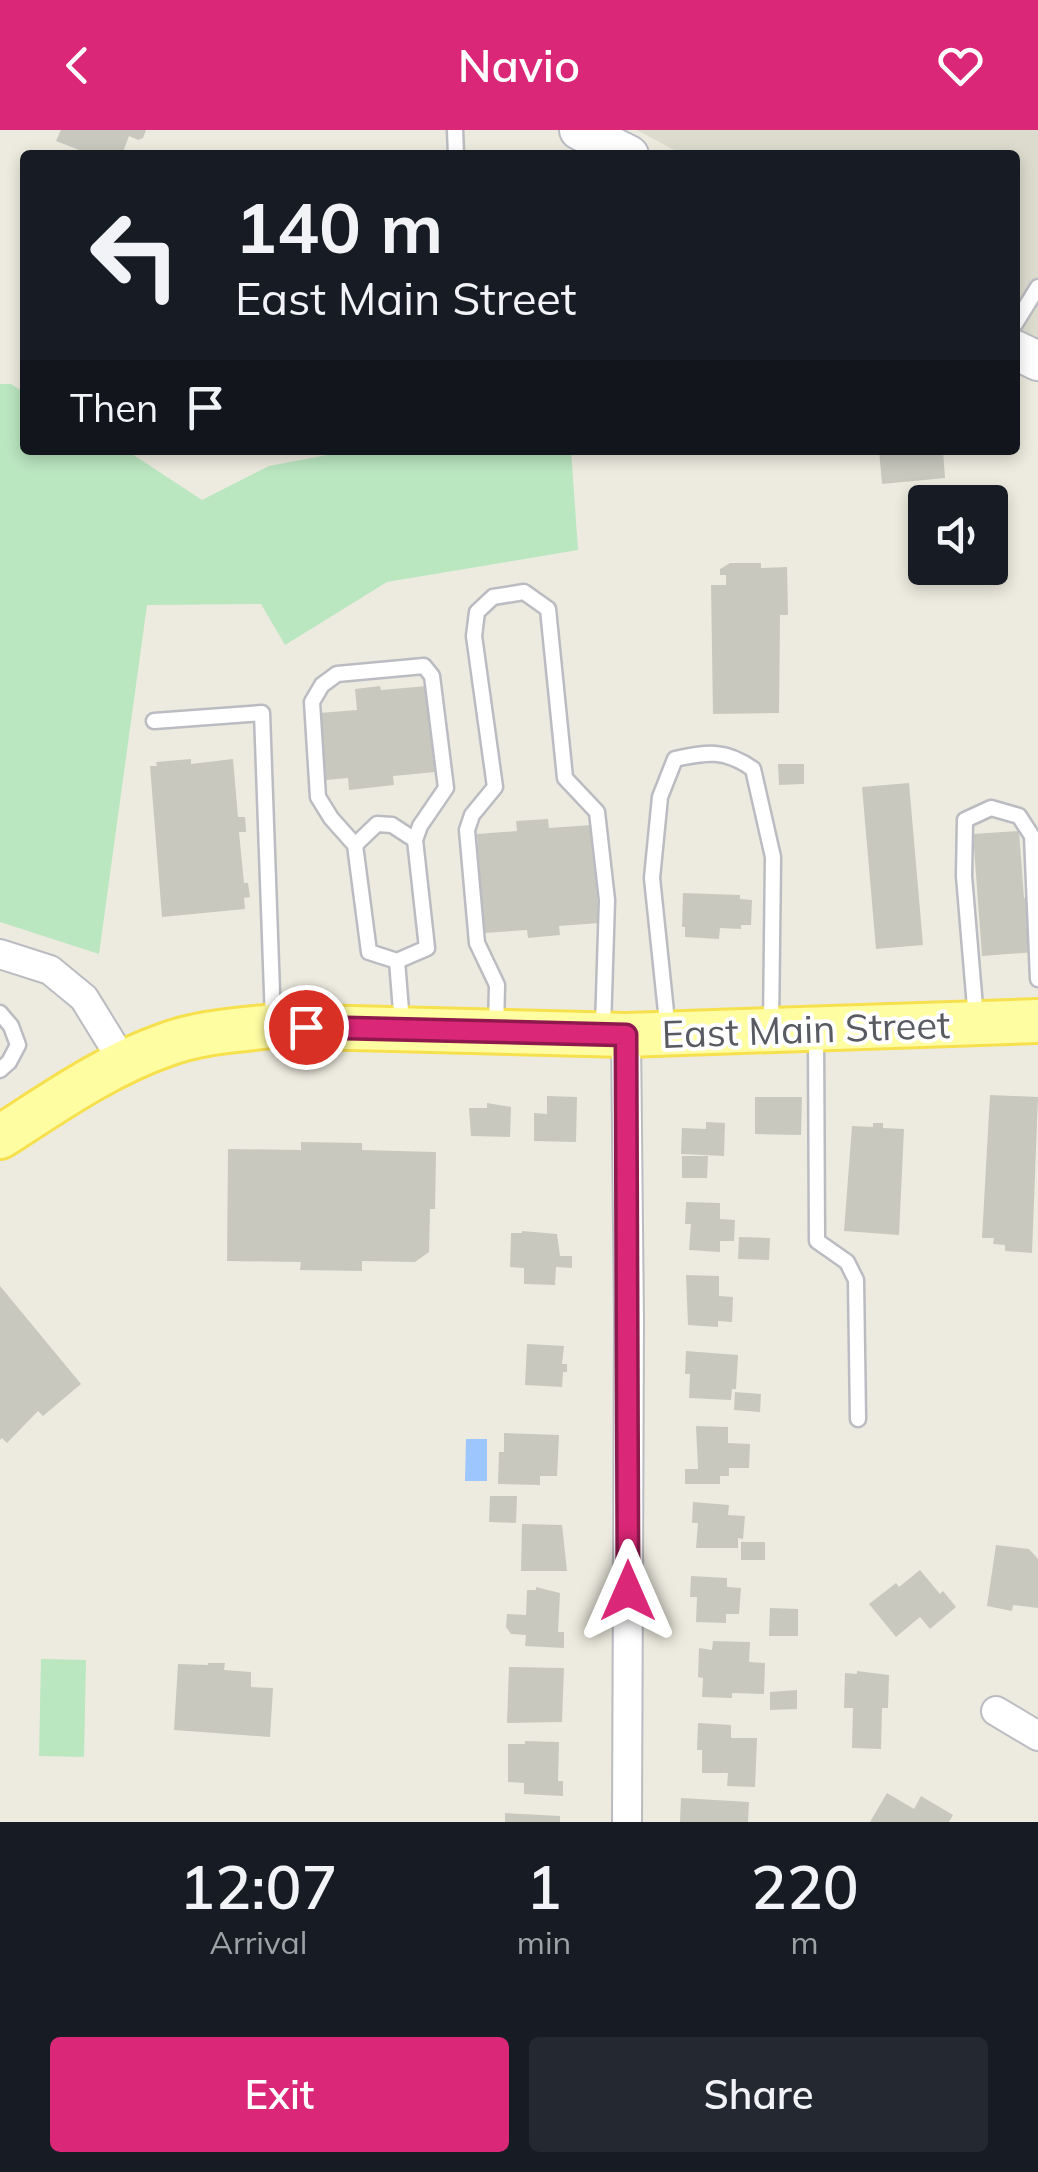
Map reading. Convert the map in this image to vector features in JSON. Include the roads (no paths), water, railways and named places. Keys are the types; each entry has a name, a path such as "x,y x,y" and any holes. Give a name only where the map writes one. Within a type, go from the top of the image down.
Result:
{"main road":[{"path":"579,130 619,150"},
{"name":"East Main Street","path":"0,1138 124,1063 166,1044 217,1032 273,1026 632,1034 1038,1021"}],"street":[{"path":"0,954 50,970 84,998 124,1063"},
{"path":"627,1822 632,1034"},
{"path":"996,1711 1038,1736"}],"lane":[{"path":"1020,316 1038,288"},
{"path":"496,1033 498,985 477,943 467,830 472,815 495,787 474,636 477,612 493,598 524,592 548,610 565,778 597,812 606,900 632,1034"},
{"path":"424,666 432,676 446,788 420,826 416,840 427,948 397,961 368,952 355,845 318,796 312,702 322,685 337,674 424,666"},
{"path":"154,721 262,713 273,1026"},
{"path":"632,1034 660,797 674,759 708,751 738,759 753,770 773,857 771,1031"},
{"path":"976,1024 964,876 965,820 991,808 1019,816 1032,836 1038,978"},
{"path":"355,845 377,824 392,824 416,840"},
{"path":"397,961 403,1029"},
{"path":"0,1013 18,1044 10,1062 0,1070"},
{"path":"816,1030 818,1241 847,1262 856,1280 858,1420"}],"water":[{"path":"466,1439 487,1439 487,1481 465,1481"}]}
